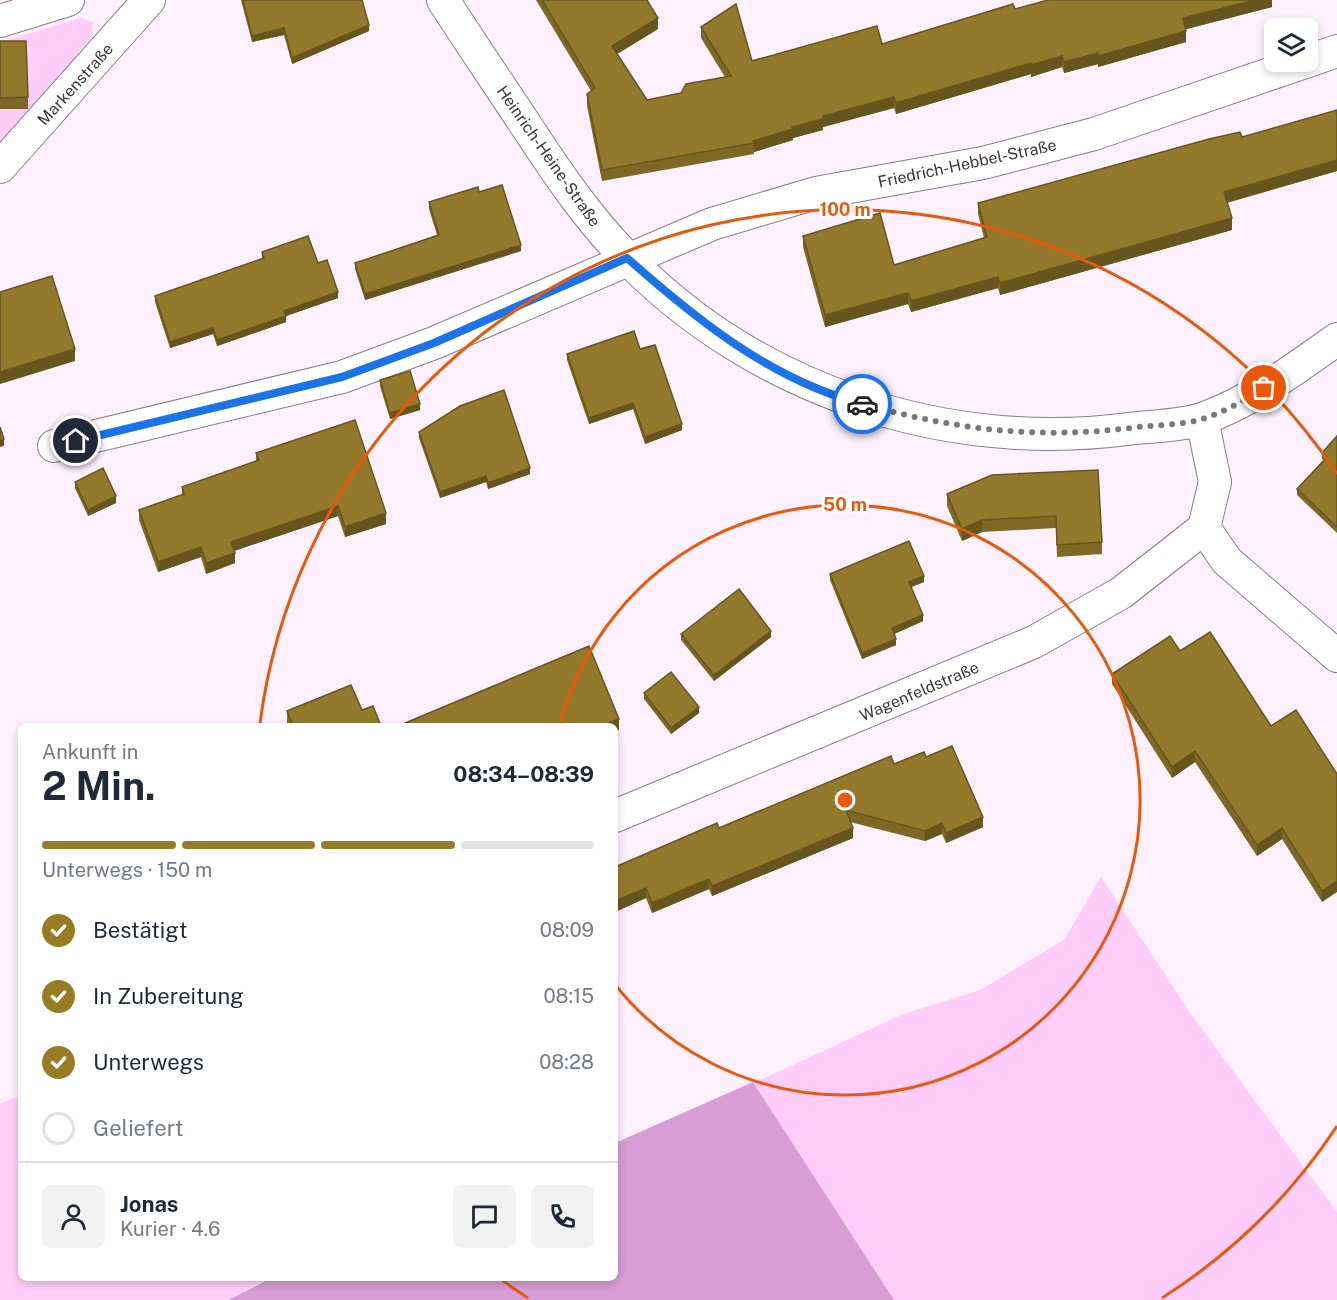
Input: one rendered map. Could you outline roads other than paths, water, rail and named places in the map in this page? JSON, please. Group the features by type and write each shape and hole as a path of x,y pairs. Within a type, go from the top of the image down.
{"street":[{"path":"0,21 68,0"},
{"name":"Markenstraße","path":"0,167 149,0"},
{"name":"Heinrich-Heine-Straße","path":"443,0 585,213 627,258 672,298 747,354 805,383 849,400 958,427 1012,433 1096,433 1202,419 1246,400 1337,339"},
{"name":"Friedrich-Hebbel-Straße","path":"1318,57 1337,51"},
{"name":"Friedrich-Hebbel-Straße","path":"54,446 342,377 444,339 627,258 712,224 816,194 983,163 1094,134 1275,72"},
{"path":"1202,419 1215,482 1204,528 1227,561 1337,656"},
{"name":"Wagenfeldstraße","path":"618,815 1034,642 1121,593 1204,528"}]}
